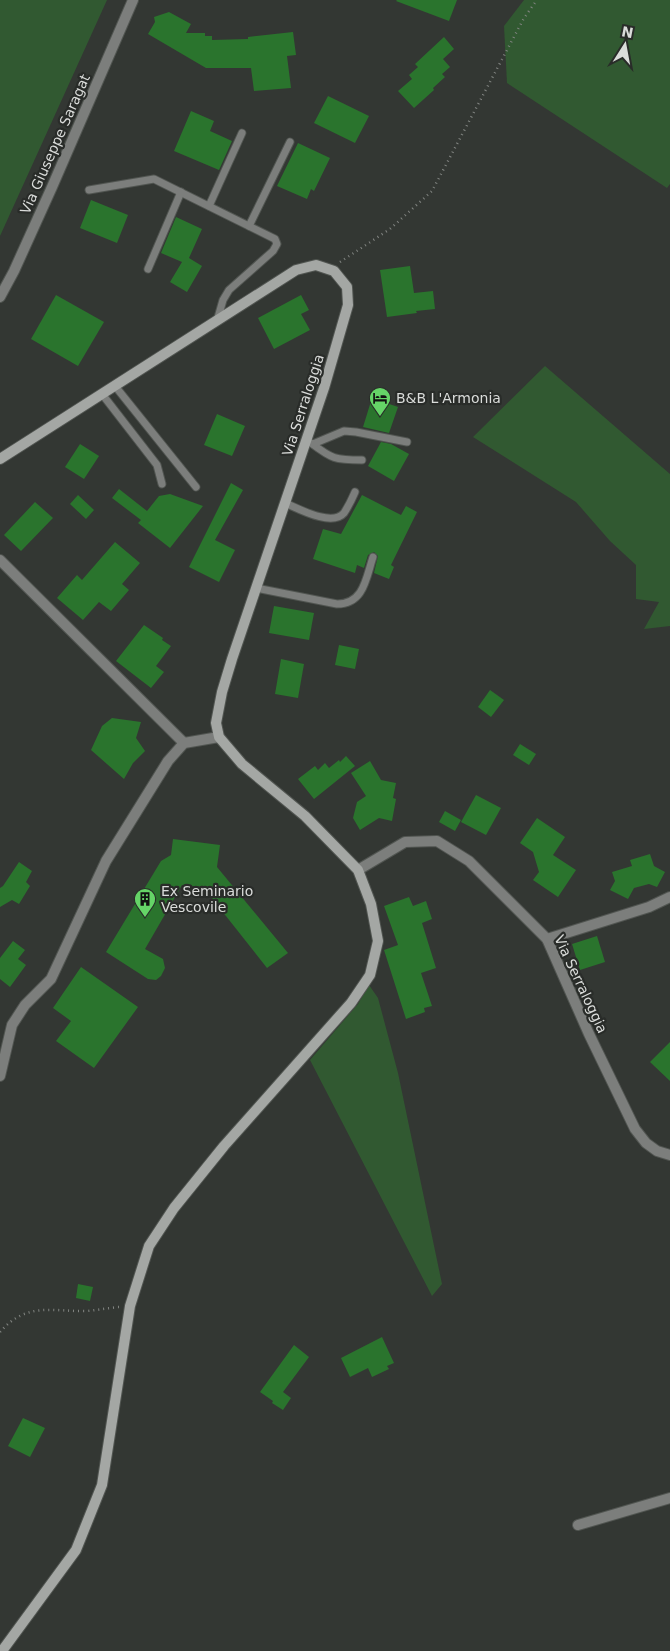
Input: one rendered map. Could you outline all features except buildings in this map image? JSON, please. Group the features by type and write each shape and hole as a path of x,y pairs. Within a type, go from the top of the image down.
{"main road":[{"path":"0,459 296,270 316,265 328,269"},
{"name":"Via Serraloggia","path":"219,738 216,724 222,692 285,503 310,442 348,305 347,287 334,271 328,269"},
{"path":"2,1651 76,1550 102,1485 130,1306 149,1246 174,1208 224,1146 351,1003 370,975 378,941 371,904 358,870 305,816 242,764 219,738"}],"street":[{"name":"Via Giuseppe Saragat","path":"0,297 41,212 133,0"},
{"path":"0,560 184,743"},
{"path":"0,1076 12,1025 25,1005 51,979 106,861 168,761 184,743 219,738"},
{"name":"Via Serraloggia","path":"358,870 405,842 437,841 469,861 548,939 589,1034 635,1129 646,1143 657,1151 670,1155"},
{"path":"548,939 649,907 670,897"},
{"path":"578,1525 670,1498"}],"lane":[{"path":"209,206 242,133"},
{"path":"249,226 290,142"},
{"path":"89,190 154,178 275,239 277,244 273,251 229,290 223,300 217,321"},
{"path":"148,269 181,192"},
{"path":"115,386 196,487"},
{"path":"102,394 158,465 162,484"},
{"path":"310,442 344,431 407,442"},
{"path":"310,442 329,456 338,460 362,460"},
{"path":"285,503 323,518 332,519 343,514 355,492"},
{"path":"256,588 337,604 347,604 355,599 362,590 373,557"}],"path":[{"path":"328,269 390,229 432,191 524,18 537,0"},
{"path":"0,1332 7,1324 32,1310 86,1311 130,1306"}],"green space":[{"path":"0,0 107,0 0,236"},
{"path":"524,0 670,0 670,184 667,188 507,83 504,26"},
{"path":"545,366 670,474 670,626 644,629 659,602 636,599 636,565 610,541 576,502 473,437"},
{"path":"369,985 378,998 398,1073 442,1284 432,1296 310,1060 358,1004"}],"place":[{"name":"B&B L'Armonia","path":"380,417"},
{"name":"Ex Seminario Vescovile","path":"145,918"}]}
